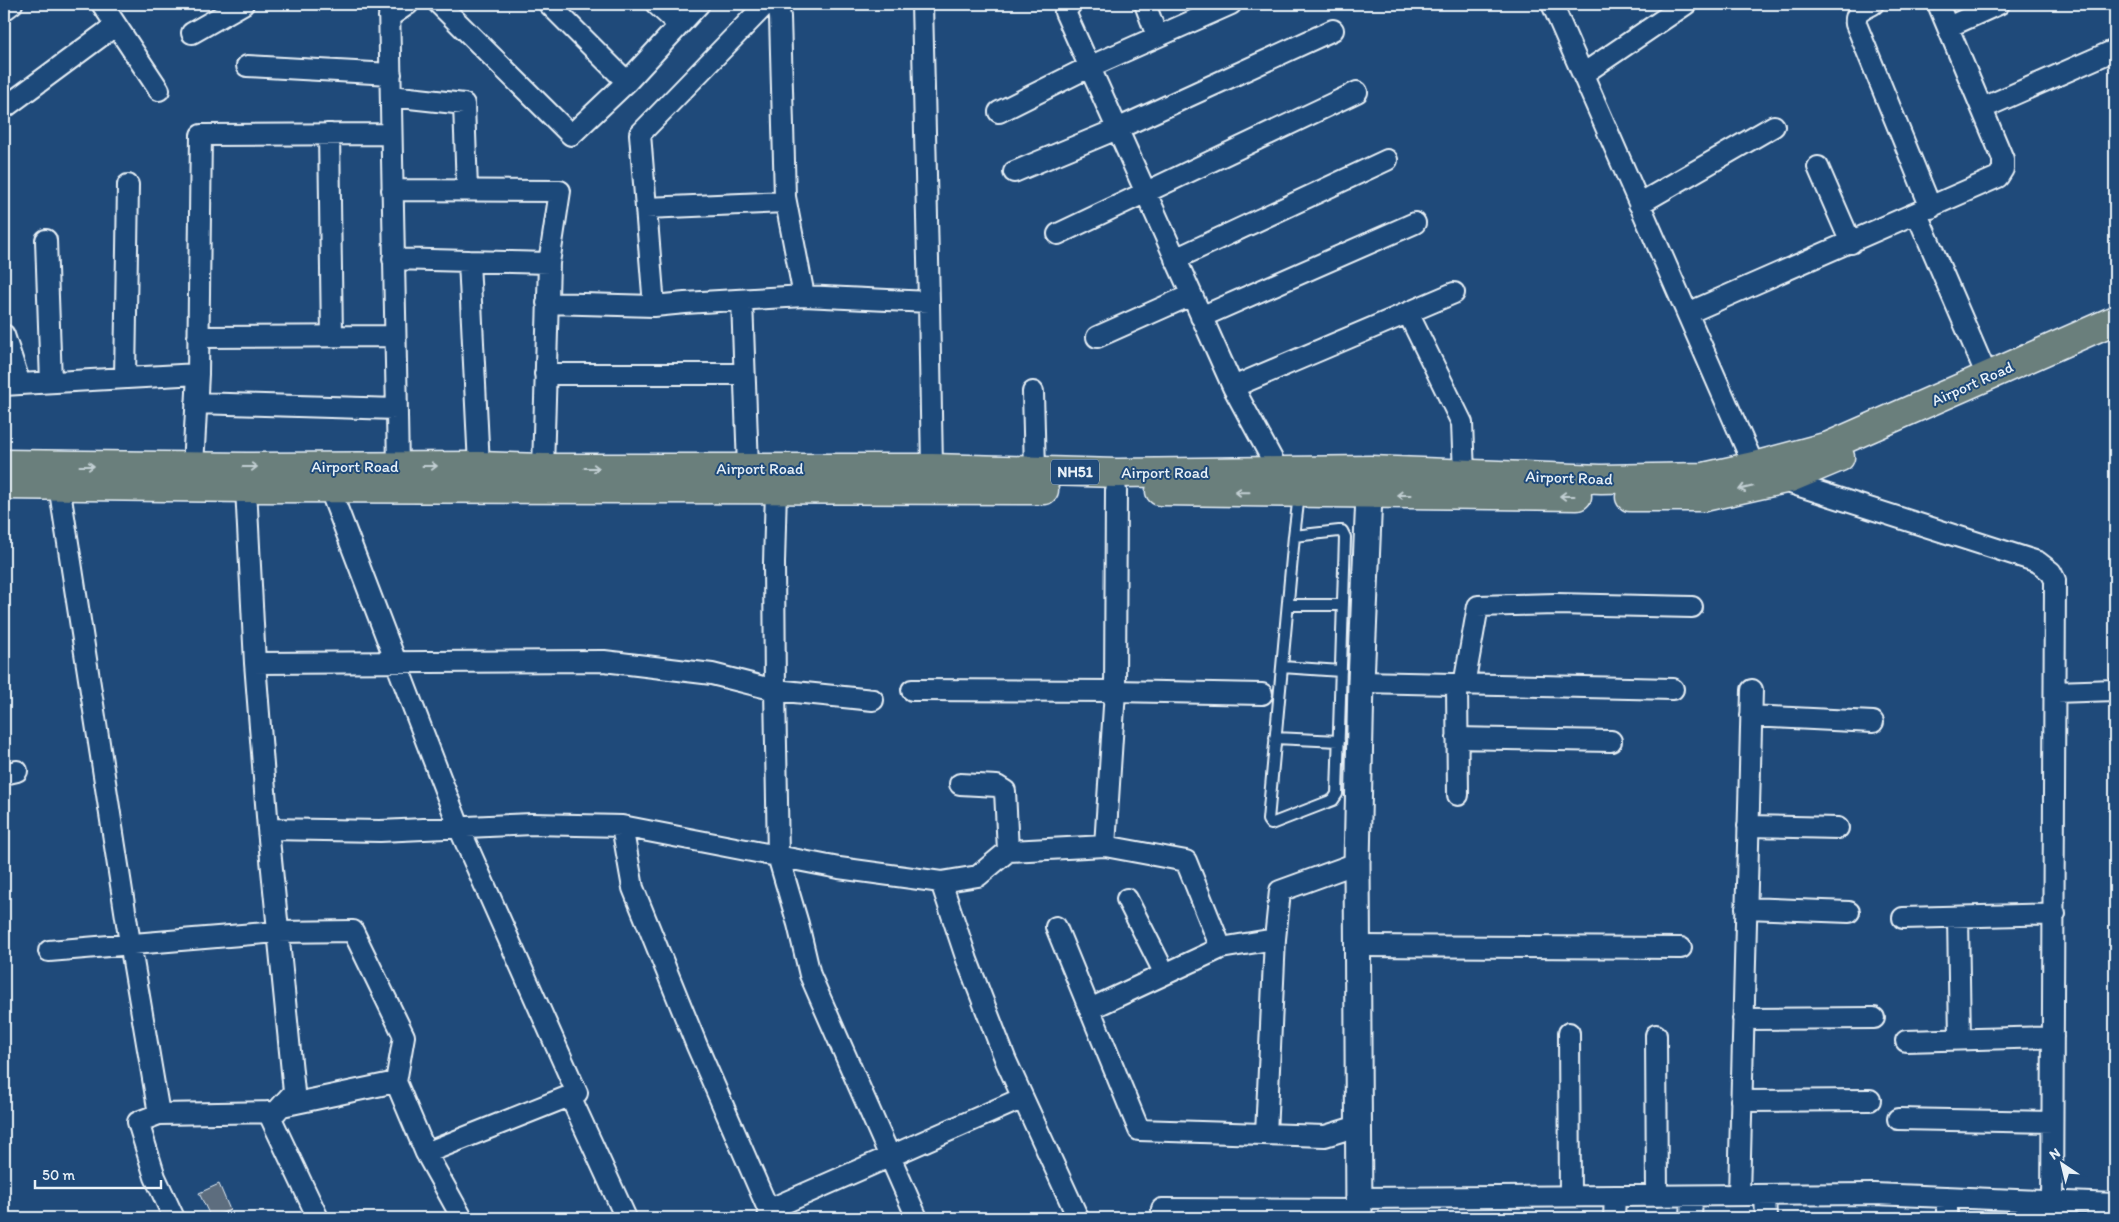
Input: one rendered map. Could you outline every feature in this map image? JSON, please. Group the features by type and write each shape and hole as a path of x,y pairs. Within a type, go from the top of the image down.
{"highway":[{"name":"Airport Road","path":"4,464 58,475 246,488 1116,490 1299,494 1369,482 1464,474 1601,479 1704,477 1829,446 2115,320"},
{"name":"Airport Road","path":"4,485 58,475 193,466 932,468 1117,473 1279,472 1369,482 1704,497 1781,480 1811,470 2115,339"}],"street":[{"path":"4,10 12,4"},
{"path":"102,4 159,90"},
{"path":"192,33 243,4"},
{"path":"398,466 389,10 408,4"},
{"path":"439,4 571,136 627,82 699,4"},
{"path":"549,4 627,82"},
{"path":"656,4 679,25"},
{"path":"654,306 640,134 766,4"},
{"path":"778,4 786,202 804,296"},
{"path":"922,4 932,468"},
{"path":"1071,4 1065,12 1089,67 1233,387 1279,472"},
{"path":"1145,4 1157,36"},
{"path":"1552,4 1754,466 1781,480 2038,562 2051,572 2055,580 2052,1210"},
{"path":"1583,74 1686,4"},
{"path":"1873,4 1857,14 1855,18 1856,24 1987,376"},
{"path":"1688,313 1998,177 2003,168 2003,159 1938,4"},
{"path":"1948,27 1999,4"},
{"path":"999,112 1089,67 1225,5"},
{"path":"4,108 116,25"},
{"path":"1014,172 1117,129 1333,30"},
{"path":"1983,108 2115,50"},
{"path":"247,66 390,74"},
{"path":"1058,234 1357,92"},
{"path":"391,96 464,104 467,190"},
{"path":"1640,204 1774,126"},
{"path":"329,134 332,336"},
{"path":"193,466 198,374 201,135 391,134"},
{"path":"1175,259 1387,160"},
{"path":"1818,167 1850,243"},
{"path":"126,378 128,185"},
{"path":"392,190 560,191 549,263 543,468"},
{"path":"646,208 786,202"},
{"path":"1201,317 1415,223"},
{"path":"46,240 51,382"},
{"path":"393,260 549,263"},
{"path":"469,261 480,466"},
{"path":"1233,387 1454,294"},
{"path":"1097,337 1191,295"},
{"path":"547,303 654,306 804,296 929,302"},
{"path":"742,300 748,467"},
{"path":"1408,313 1462,423 1464,474"},
{"path":"4,334 12,384 198,374"},
{"path":"198,338 395,336"},
{"path":"546,374 744,374"},
{"path":"1033,392 1035,471"},
{"path":"196,403 396,408"},
{"path":"58,475 130,943 160,1114"},
{"path":"1359,1209 1357,863 1351,677 1369,482"},
{"path":"329,487 459,827 577,1093 426,1152"},
{"path":"246,488 255,663 268,828 294,1092 275,1109"},
{"path":"776,489 774,563 778,856 798,924 810,975 917,1218"},
{"path":"1105,846 1115,692 1116,490"},
{"path":"1458,795 1457,738 1460,685 1478,606 1556,604 1692,607"},
{"path":"255,663 604,661 712,674 775,690 873,700"},
{"path":"1351,677 1460,685 1673,689"},
{"path":"912,690 1262,694"},
{"path":"1739,1195 1752,690"},
{"path":"2055,692 2115,690"},
{"path":"1751,716 1873,722"},
{"path":"1457,738 1611,741"},
{"path":"960,784 996,786 1005,791 1008,851"},
{"path":"268,828 380,832 532,824 622,826 839,868 941,882 978,876 1008,851 1105,846 1186,861 1220,948"},
{"path":"622,826 633,888 697,1046 770,1214 890,1157 1023,1098"},
{"path":"1748,826 1838,828"},
{"path":"1266,1134 1275,939 1280,891 1357,863"},
{"path":"941,882 967,960 1006,1061 1078,1218"},
{"path":"1127,899 1165,974"},
{"path":"1746,908 1849,912"},
{"path":"1903,918 2054,914"},
{"path":"1958,916 1960,1039"},
{"path":"1056,927 1139,1130 1325,1136 1358,1126"},
{"path":"49,951 277,932 353,931 404,1036 396,1082 426,1152 462,1218"},
{"path":"1090,1009 1220,948 1275,939"},
{"path":"1357,946 1681,948"},
{"path":"1743,1019 1874,1018"},
{"path":"1569,1033 1570,1196"},
{"path":"1656,1035 1657,1196"},
{"path":"1906,1041 2053,1037"},
{"path":"174,1218 156,1177 138,1122 160,1114 275,1109 396,1082"},
{"path":"570,1096 626,1218"},
{"path":"1741,1101 1870,1100"},
{"path":"275,1109 318,1218"},
{"path":"1898,1119 2052,1122"},
{"path":"1162,1209 1198,1214 1276,1214 1570,1196 1874,1194 1947,1197 2052,1210 2115,1204"},
{"path":"1766,1195 1766,1218"},
{"path":"1614,1218 1615,1196"},
{"path":"1691,1218 1692,1196"},
{"path":"1947,1197 1947,1218"}],"lane":[{"path":"1294,536 1339,531 1344,534 1343,605 1351,677 1339,741 1337,794 1334,800 1271,824 1268,820 1294,536 1299,494"},
{"path":"1288,604 1343,605"},
{"path":"1282,667 1351,677"},
{"path":"1275,738 1339,741"}],"building":[{"path":"219,1184 230,1210 211,1218 199,1193"}]}
